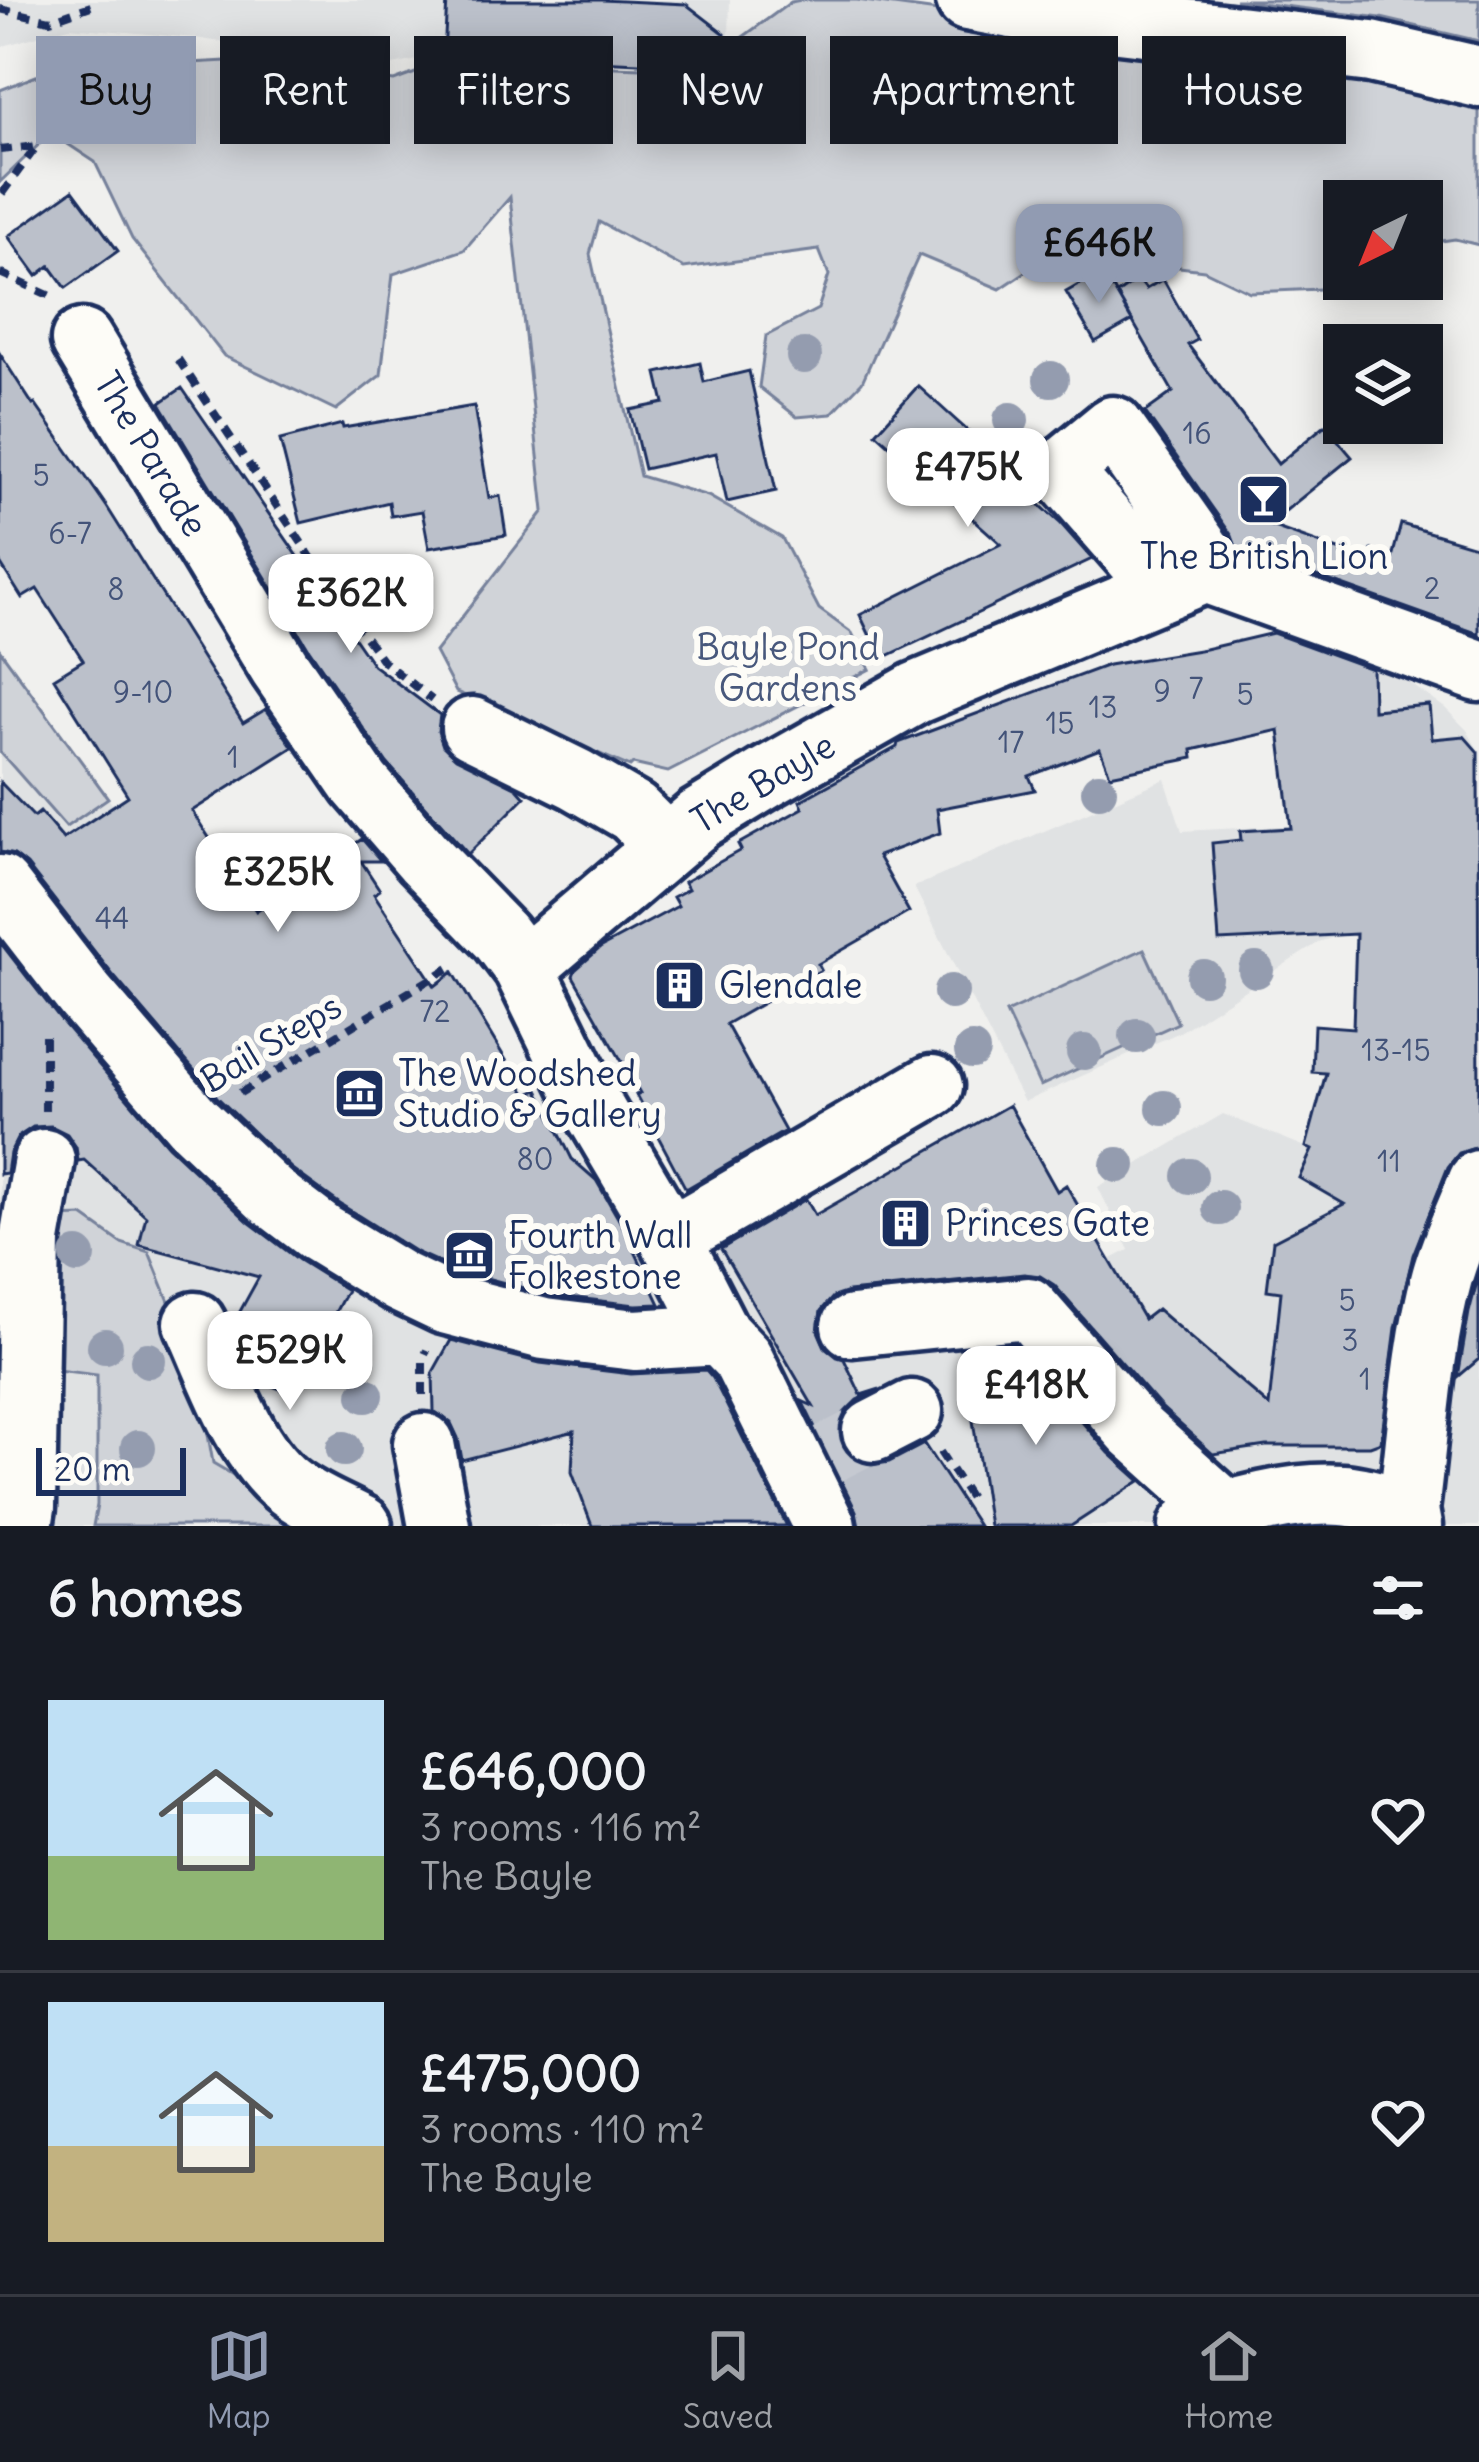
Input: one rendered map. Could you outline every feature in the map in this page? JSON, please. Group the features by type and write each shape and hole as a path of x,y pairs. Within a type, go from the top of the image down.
{"street":[{"path":"967,0 1371,52 1479,77"},
{"name":"The Parade","path":"74,321 280,668 360,784 512,952 720,1335 742,1358 852,1442 825,1526"},
{"name":"The Bayle","path":"512,952 699,819 916,693 1185,581 1479,671"},
{"path":"472,728 633,812 666,845"},
{"path":"0,886 85,996 192,1121 270,1195 320,1233 444,1303 544,1330 635,1340 720,1335"},
{"path":"670,1238 932,1086"},
{"path":"22,1526 30,1240 44,1160"},
{"path":"852,1327 1028,1308 1207,1518 1279,1500 1342,1495 1409,1518 1430,1335 1441,1282 1479,1181"},
{"path":"195,1323 249,1440 268,1469 291,1489 361,1526"},
{"path":"424,1444 440,1526"}],"path":[{"path":"0,9 50,20 91,6"},
{"path":"0,150 37,146 0,196"},
{"path":"0,273 74,321"},
{"path":"178,359 384,662 472,728"},
{"name":"Bail Steps","path":"192,1121 512,952"},
{"path":"44,1160 46,1027"},
{"path":"424,1444 423,1359 444,1303"}],"shaded area":[{"path":"0,0 730,0 729,36 637,36 637,65 613,64 613,36 414,36 414,61 390,66 390,36 220,36 220,42 69,27 0,47"},
{"path":"1372,664 1445,708 1477,748 1479,929 1380,927 1321,941 1180,1032 1024,1102 914,887 1165,779 1182,831 1341,823 1373,793"},
{"path":"0,752 66,827 108,798 210,950 457,1126 544,1088 578,1153 600,1174 636,1244 785,1174 869,1317 1035,1298 1129,1250 1098,1187 1223,1114 1368,1172 1438,1215 1479,1132 1479,1526 0,1526"}],"green space":[{"name":"Bayle Pond Gardens","path":"857,0 1142,39 1142,144 1346,144 1346,67 1479,95 1479,245 1443,241 1443,180 1323,180 1323,289 1250,292 1204,270 1113,259 1087,273 1044,274 1033,267 1000,289 919,255 862,382 831,414 797,417 759,387 766,336 818,309 829,275 819,250 684,268 599,222 590,254 640,476 708,496 782,538 819,609 852,633 870,669 668,772 630,767 456,692 435,652 544,511 510,197 464,250 393,274 381,375 336,410 224,356 132,239 95,162 68,144 196,144 196,63 220,61 220,144 390,144 390,80 414,74 414,144 613,144 613,67 637,68 637,144 806,144 806,36 744,36 791,2"},
{"path":"1235,0 1479,0 1479,41 1381,18"},
{"path":"36,76 40,144 0,182 0,90"},
{"path":"0,650 108,798 66,827 0,752"},
{"path":"1144,949 1178,1023 1040,1086 1006,1013"},
{"path":"83,1216 121,1243 149,1252 186,1343 213,1463 320,1526 93,1526 97,1375 49,1369 55,1217"}],"building":[{"path":"447,0 686,4 725,34 637,36 637,63 613,62 613,36 445,36"},
{"path":"73,190 118,251 66,288 50,266 37,276 8,236"},
{"path":"1103,271 1132,321 1095,342 1066,292"},
{"path":"1138,279 1146,289 1163,279 1197,340 1188,345 1278,464 1323,427 1323,444 1341,444 1352,457 1268,525 1369,561 1372,550 1392,558 1401,524 1479,547 1479,634 1236,547 1145,412 1173,392 1117,294"},
{"path":"0,354 107,507 243,723 266,709 293,747 192,811 256,911 362,839 381,861 361,861 380,890 374,894 435,986 453,972 527,1095 538,1090 572,1159 596,1180 625,1230 660,1304 550,1295 456,1270 416,1252 340,1204 292,1169 217,1097 27,865 0,852 0,782 34,817 40,812 63,839 128,796 54,678 83,660 37,589 22,598 0,563"},
{"path":"700,363 704,382 749,371 776,491 727,502 716,453 644,469 630,410 664,403 657,373"},
{"path":"918,386 992,453 988,458 1092,559 881,659 860,615 1001,544 876,433"},
{"path":"182,388 373,665 440,715 443,746 456,758 517,788 525,797 468,854 387,763 309,649 160,403"},
{"path":"474,406 489,498 500,496 506,535 429,548 422,511 391,516 389,502 301,523 280,440 342,424 343,428"},
{"path":"1273,633 1372,669 1373,710 1429,705 1432,739 1464,736 1478,752 1479,1147 1459,1153 1448,1167 1413,1255 1396,1328 1381,1442 1370,1446 1266,1446 1213,1454 1160,1406 1054,1285 1040,1276 848,1292 833,1297 821,1311 818,1331 825,1347 844,1359 861,1395 880,1389 857,1400 844,1413 839,1430 843,1448 855,1460 872,1465 924,1444 978,1526 859,1526 802,1401 813,1406 721,1249 806,1199 815,1215 1009,1105 1057,1191 1066,1185 1144,1319 1157,1309 1269,1406 1281,1292 1267,1290 1273,1241 1344,1204 1299,1178 1312,1150 1306,1147 1326,1073 1312,1072 1314,1025 1353,1028 1356,934 1219,941 1212,843 1241,840 1240,831 1291,828 1279,730 1192,750 1193,758 1110,775 1100,749 1029,776 1035,790 937,809 940,833 878,856 909,912 726,1024 785,1131 686,1189 636,1095 640,1093 573,976 575,970 600,948 678,906 673,897 688,889 684,882 741,850 738,844 803,808 800,801 898,743 1108,665"},
{"path":"0,942 168,1146 249,1222 347,1290 326,1330 313,1323 283,1390 257,1380 233,1324 259,1277 139,1245 146,1216 84,1160 78,1161 67,1134 51,1126 33,1127 18,1137 7,1173 0,1174"},
{"path":"1479,1274 1479,1359 1458,1377 1469,1312"},
{"path":"451,1340 540,1363 631,1374 706,1370 787,1526 592,1526 572,1472 574,1431 462,1460 451,1423 434,1411 433,1372"},
{"path":"1014,1344 1109,1453 1140,1481 1071,1526 989,1526 967,1381 981,1380 982,1347"}],"tunnel":[{"path":"824,1456 873,1431"}],"place":[{"name":"The British Lion","path":"1264,500"},
{"name":"Glendale","path":"680,985"},
{"name":"The Woodshed Studio & Gallery","path":"359,1094"},
{"name":"Princes Gate","path":"906,1223"},
{"name":"Fourth Wall Folkestone","path":"469,1256"}]}
